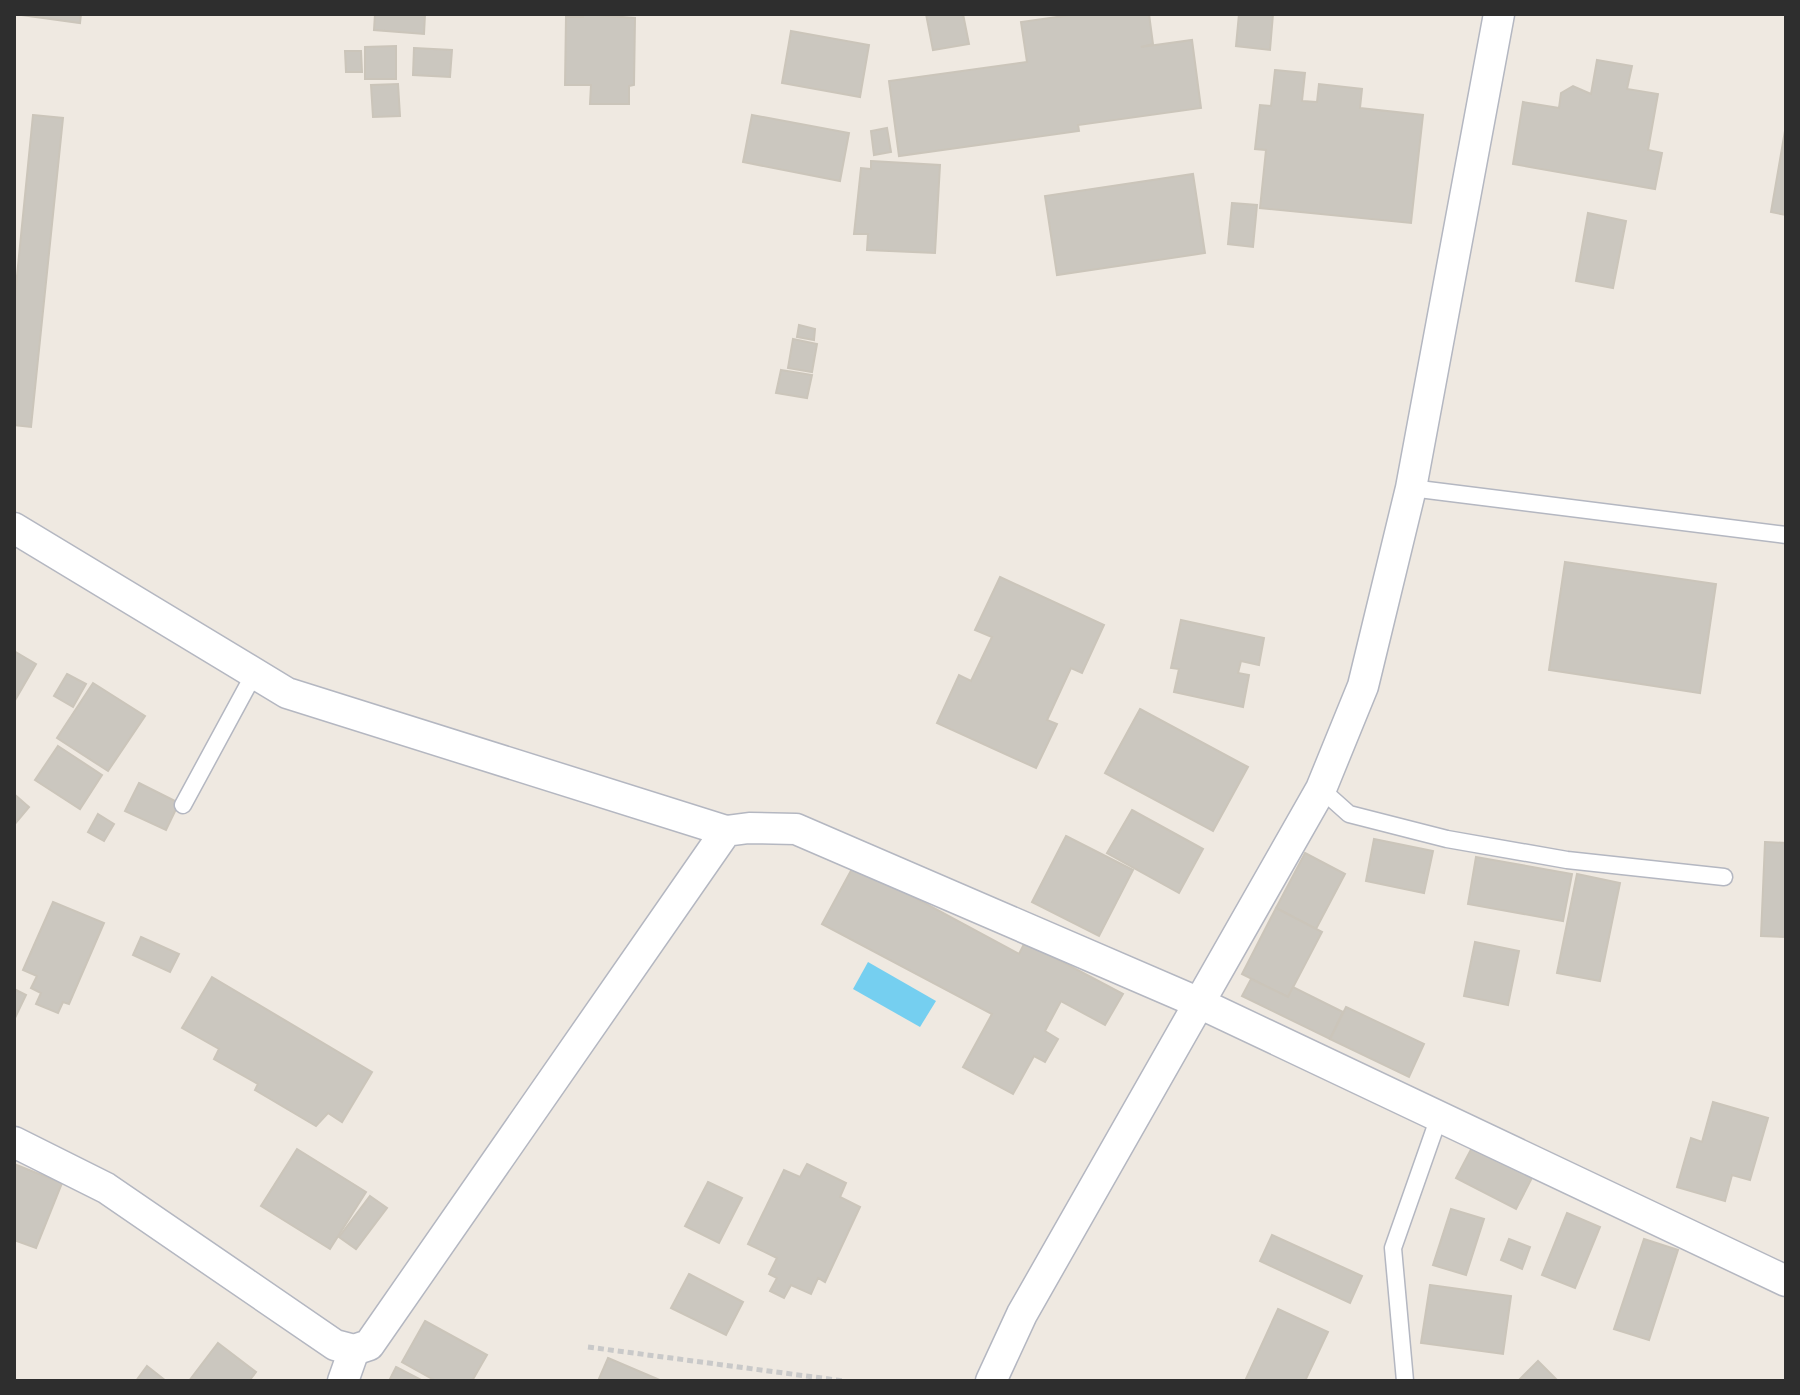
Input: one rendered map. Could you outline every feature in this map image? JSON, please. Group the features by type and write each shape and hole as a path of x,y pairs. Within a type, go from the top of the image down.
{"street":[{"path":"991,1381 1022,1314 1321,789 1363,686 1411,488 1499,14"},
{"path":"14,528 287,693 726,831 796,829 1197,1002 1440,1114 1786,1281"},
{"path":"14,1142 106,1188 335,1345 354,1350 369,1345 726,831"},
{"path":"343,1381 354,1350"}],"lane":[{"path":"1411,488 1786,535"},
{"path":"183,805 254,674"},
{"path":"1321,789 1357,817 1447,839 1567,860 1724,877"},
{"path":"1405,1381 1393,1248 1440,1114"}],"path":[{"path":"588,1347 844,1381"}],"water":[{"path":"868,962 936,1001 920,1027 853,989"}],"building":[{"path":"14,14 81,14 80,23"},
{"path":"375,14 425,14 424,34 374,30"},
{"path":"583,14 635,18 634,85 629,86 629,104 590,104 591,85 565,85 566,17 583,17"},
{"path":"926,14 963,14 969,44 933,50"},
{"path":"1078,14 1149,14 1153,44 1141,47 1192,40 1201,108 1078,125 1079,131 899,156 889,81 1027,62 1021,22"},
{"path":"1239,14 1273,14 1270,50 1236,46"},
{"path":"791,31 869,45 860,97 782,83"},
{"path":"396,46 396,79 365,79 365,47"},
{"path":"414,48 452,50 450,77 413,75"},
{"path":"345,51 361,51 362,72 346,72"},
{"path":"1597,60 1632,66 1627,89 1658,94 1648,150 1662,153 1655,189 1513,164 1523,102 1559,108 1561,93 1573,86 1591,94"},
{"path":"1275,70 1305,73 1302,101 1317,102 1319,84 1362,89 1360,108 1423,115 1411,223 1260,208 1266,150 1255,149 1260,105 1271,106"},
{"path":"398,84 400,116 373,117 371,85"},
{"path":"33,115 63,118 31,427 14,425 14,306"},
{"path":"752,115 849,133 840,181 743,162"},
{"path":"1786,125 1786,215 1771,212"},
{"path":"887,128 891,152 874,155 871,131"},
{"path":"871,161 940,165 935,253 867,250 868,234 854,234 861,168 871,169"},
{"path":"1193,174 1205,253 1057,275 1045,196"},
{"path":"1232,203 1257,205 1253,247 1228,244"},
{"path":"1588,213 1626,221 1613,288 1576,281"},
{"path":"799,325 815,329 814,340 797,337"},
{"path":"793,339 817,344 812,372 788,368"},
{"path":"781,370 812,375 807,398 776,393"},
{"path":"1565,562 1716,584 1700,693 1549,670"},
{"path":"1000,577 1104,625 1082,673 1071,668 1047,720 1057,724 1036,768 937,723 959,675 971,681 992,637 975,630"},
{"path":"1181,620 1264,638 1259,665 1241,661 1238,673 1249,675 1243,707 1174,692 1179,669 1171,668"},
{"path":"14,651 36,664 14,702"},
{"path":"67,674 86,684 73,707 54,696"},
{"path":"93,683 145,716 108,771 57,738"},
{"path":"1140,709 1248,767 1213,831 1105,773"},
{"path":"58,746 102,775 80,809 35,780"},
{"path":"139,783 179,803 166,830 125,811"},
{"path":"14,794 29,807 14,825"},
{"path":"1132,810 1203,849 1179,893 1107,853"},
{"path":"98,814 114,824 104,841 88,832"},
{"path":"1066,836 1133,870 1099,936 1032,902"},
{"path":"1374,839 1433,851 1424,893 1366,881"},
{"path":"1765,842 1786,843 1786,937 1761,936"},
{"path":"1305,853 1345,874 1316,929 1276,908"},
{"path":"1476,857 1572,874 1563,921 1468,904"},
{"path":"854,865 1019,954 1025,942 1123,994 1105,1025 1061,1001 1045,1031 1058,1039 1045,1062 1034,1056 1013,1094 963,1067 992,1014 822,924"},
{"path":"1577,874 1620,883 1600,981 1557,973"},
{"path":"53,902 104,923 69,1004 63,1002 58,1013 36,1004 41,993 31,988 37,976 23,970"},
{"path":"1276,908 1322,932 1288,997 1242,974"},
{"path":"141,937 179,954 170,972 133,955"},
{"path":"1475,942 1519,951 1508,1005 1464,996"},
{"path":"212,977 372,1072 342,1122 328,1113 316,1126 255,1090 258,1084 214,1059 219,1049 182,1028"},
{"path":"1251,979 1288,997 1293,987 1343,1012 1330,1039 1242,996"},
{"path":"14,989 26,995 14,1020"},
{"path":"1346,1007 1424,1044 1409,1077 1330,1039"},
{"path":"1713,1102 1768,1118 1750,1180 1732,1175 1725,1201 1677,1187 1691,1138 1702,1142"},
{"path":"1477,1138 1537,1168 1516,1209 1456,1178"},
{"path":"297,1149 366,1192 330,1249 261,1206"},
{"path":"14,1164 62,1183 36,1248 14,1240"},
{"path":"807,1164 846,1183 840,1197 860,1207 825,1282 818,1278 811,1294 791,1285 784,1298 770,1291 777,1278 769,1274 777,1258 748,1244 784,1170 800,1177"},
{"path":"708,1182 742,1198 719,1243 685,1226"},
{"path":"370,1196 387,1208 356,1249 339,1237"},
{"path":"1451,1209 1484,1219 1466,1275 1433,1265"},
{"path":"1567,1213 1600,1227 1575,1288 1542,1275"},
{"path":"1272,1235 1362,1276 1350,1303 1260,1261"},
{"path":"1509,1239 1530,1247 1522,1269 1501,1260"},
{"path":"1644,1239 1678,1250 1649,1340 1614,1329"},
{"path":"689,1274 743,1302 726,1335 671,1308"},
{"path":"1430,1285 1511,1296 1503,1354 1421,1343"},
{"path":"1278,1309 1328,1332 1305,1381 1245,1381"},
{"path":"425,1321 487,1355 472,1381 436,1381 402,1362"},
{"path":"218,1343 256,1372 249,1381 189,1381"},
{"path":"608,1358 662,1381 598,1381"},
{"path":"1538,1361 1558,1381 1518,1381"},
{"path":"147,1366 166,1381 136,1381"},
{"path":"396,1367 423,1381 389,1381"}]}
